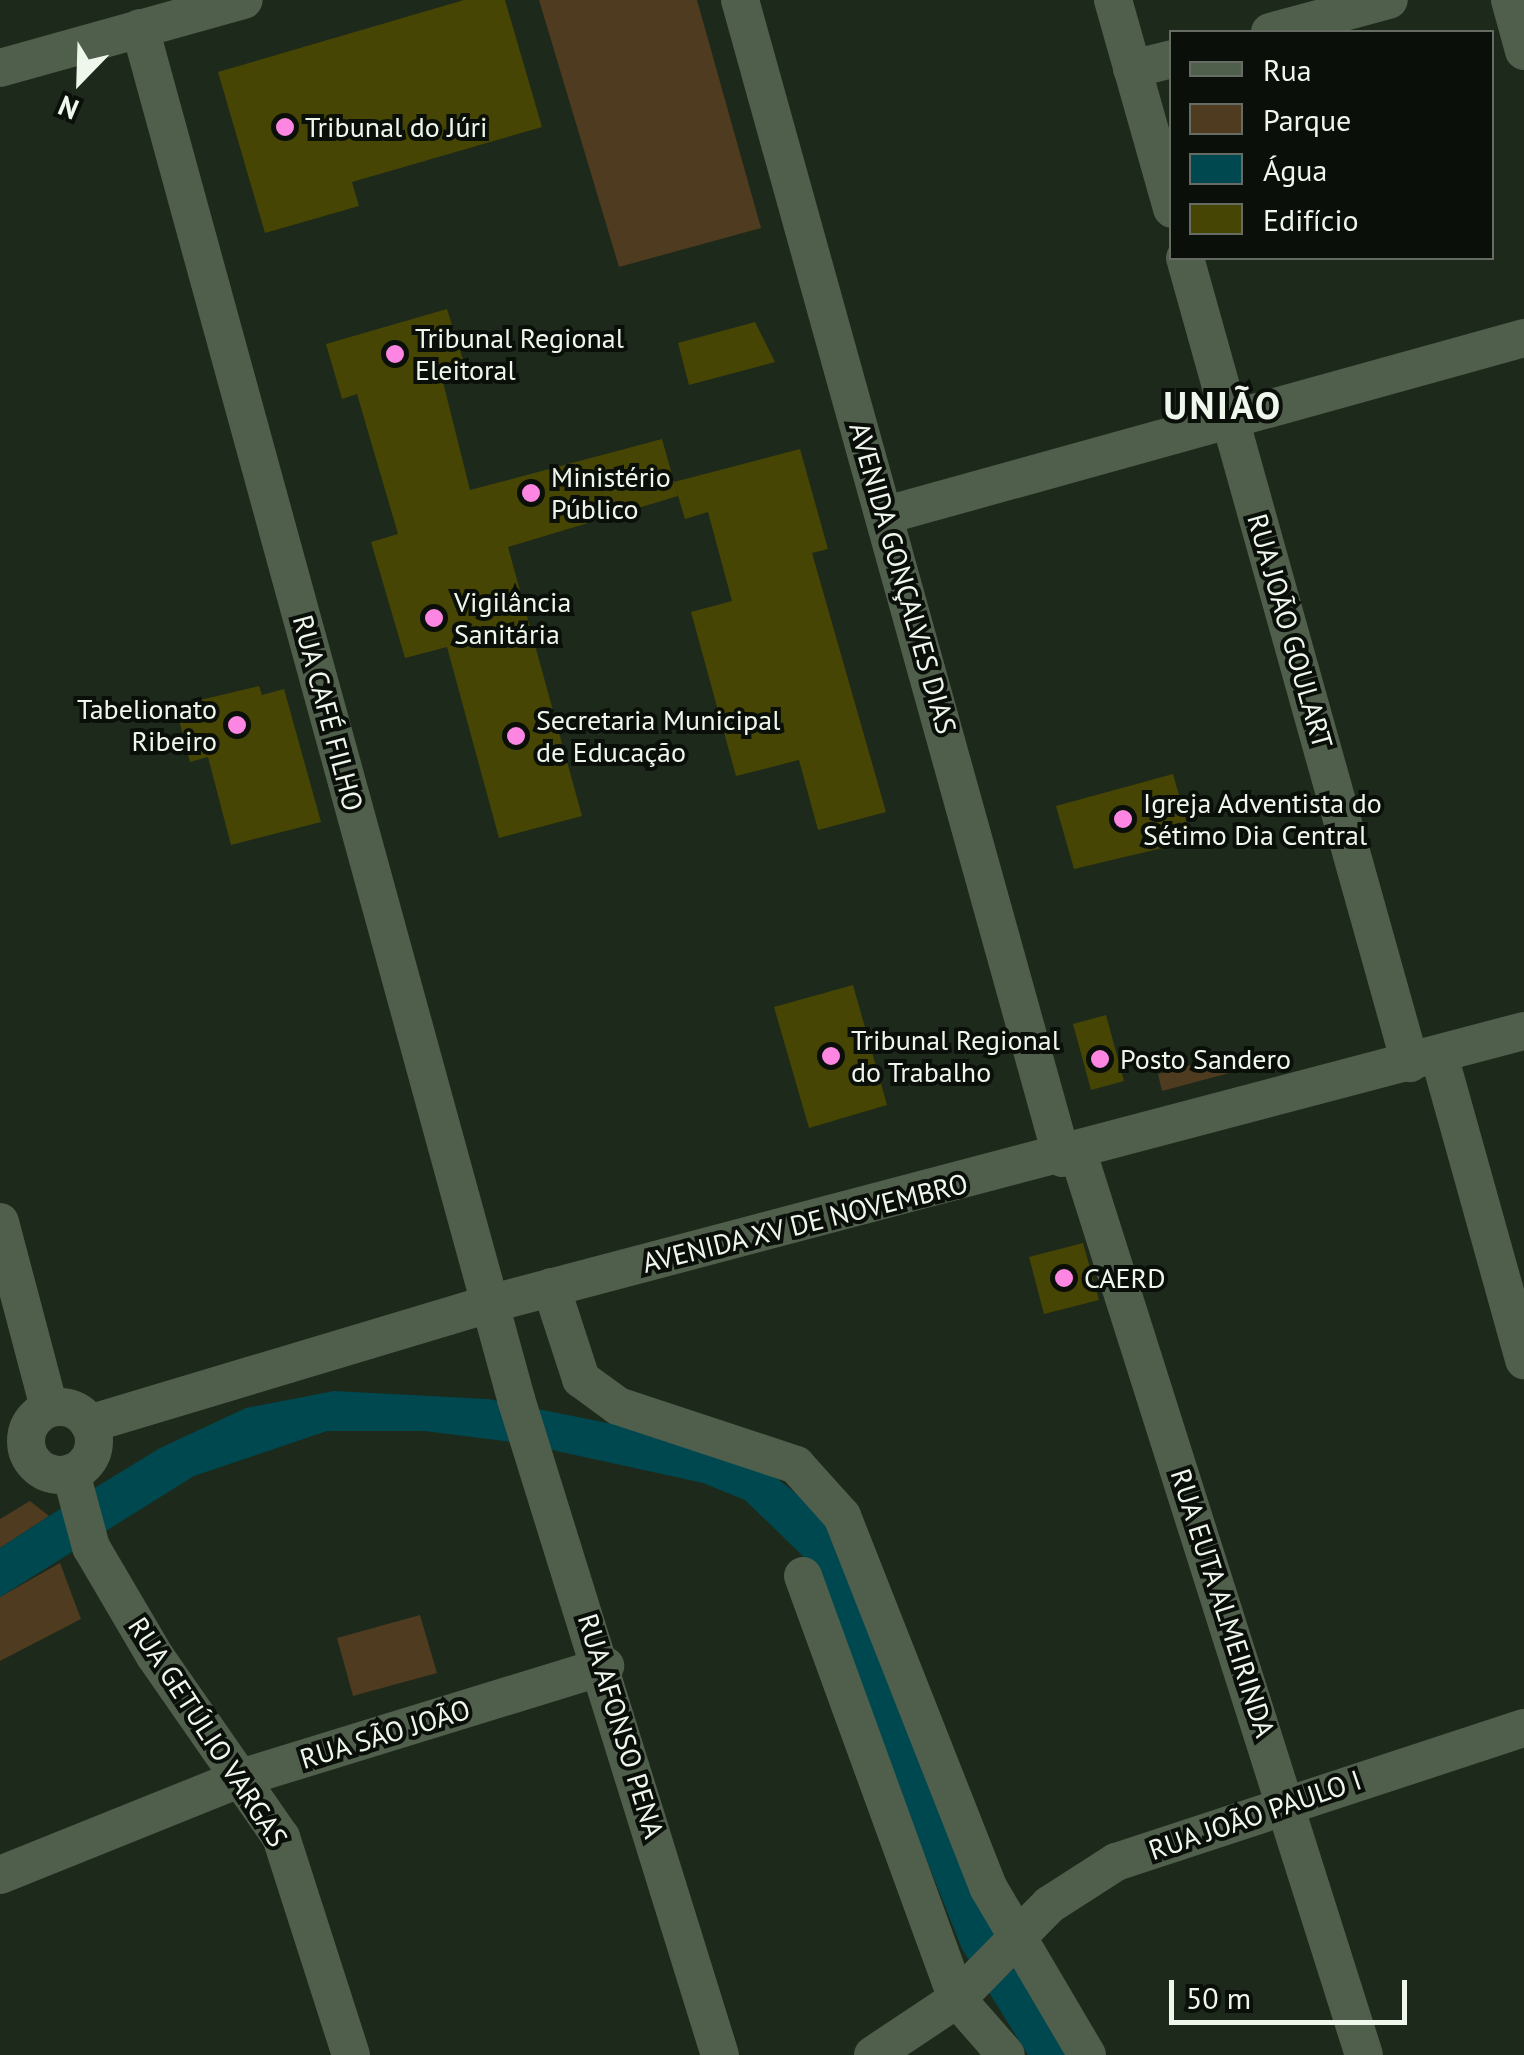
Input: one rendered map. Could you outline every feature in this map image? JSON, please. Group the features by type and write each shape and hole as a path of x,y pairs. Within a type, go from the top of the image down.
{"street":[{"path":"0,68 244,0"},
{"name":"AVENIDA GONÇALVES DIAS","path":"740,0 1070,1155"},
{"path":"1113,0 1169,199"},
{"path":"1277,30 1389,0"},
{"path":"1510,0 1524,51"},
{"name":"RUA CAFÉ FILHO","path":"140,28 516,1399"},
{"path":"1132,70 1169,60"},
{"name":"RUA JOÃO GOULART","path":"1186,260 1425,1059 1524,1360"},
{"path":"886,515 1524,338"},
{"name":"AVENIDA XV DE NOVEMBRO","path":"89,1424 551,1287 1070,1155 1524,1031"},
{"name":"RUA EUTA ALMEIRINDA","path":"1070,1155 1288,1802 1364,2055"},
{"path":"0,1222 49,1408"},
{"path":"551,1287 581,1379 618,1406 796,1465 842,1516 988,1887 990,1964 1006,2055"},
{"name":"RUA AFONSO PENA","path":"516,1399 605,1666 720,2055"},
{"path":"49,1408 69,1408 89,1424 93,1448 72,1486 14,1462 26,1432 49,1408"},
{"name":"RUA GETÚLIO VARGAS","path":"72,1486 91,1548 155,1656 244,1777 281,1837 304,1897 351,2055"},
{"path":"803,1576 990,1964 1088,2055"},
{"name":"RUA SÃO JOÃO","path":"0,1875 244,1777 605,1666"},
{"name":"RUA JOÃO PAULO I","path":"873,2055 1116,1862 1288,1802 1524,1728"}],"green space":[{"path":"539,0 697,0 761,228 619,267"},
{"path":"1228,1055 1233,1072 1162,1091 1158,1074"},
{"path":"30,1501 49,1516 0,1548 0,1519"},
{"path":"60,1563 81,1619 0,1661 0,1597"},
{"path":"420,1615 437,1673 353,1696 337,1638"}],"water":[{"path":"334,1391 488,1399 712,1444 769,1472 807,1502 830,1525 1074,2055 1028,2055 962,1949 808,1561 745,1500 703,1483 520,1443 424,1431 327,1431 194,1476 0,1597 0,1548 49,1516 160,1448 246,1408"}],"building":[{"path":"464,0 505,0 542,127 352,182 359,206 265,233 218,72"},
{"path":"447,309 464,363 440,370 470,490 662,439 678,496 508,547 582,816 499,838 447,647 405,658 371,542 398,534 357,394 342,399 326,344"},
{"path":"755,322 775,362 689,385 678,343"},
{"path":"800,449 828,549 812,553 886,812 818,830 799,760 736,776 691,612 732,601 708,512 685,519 674,482"},
{"path":"259,686 262,695 284,689 321,822 231,845 208,757 190,762 178,716 199,711 196,701"},
{"name":"Igreja Adventista do Sétimo Dia Central","path":"1173,774 1192,841 1074,869 1056,806"},
{"name":"Tribunal Regional do Trabalho","path":"853,985 887,1105 809,1128 774,1007"},
{"name":"Posto Sandero","path":"1106,1015 1124,1081 1091,1090 1073,1024"},
{"name":"CAERD","path":"1083,1243 1099,1300 1044,1314 1029,1257"}],"place":[{"name":"Tribunal do Júri","path":"285,127"},
{"name":"Tribunal Regional Eleitoral","path":"395,354"},
{"name":"Ministério Público","path":"531,493"},
{"name":"Vigilância Sanitária","path":"434,618"},
{"name":"Tabelionato Ribeiro","path":"237,725"},
{"name":"Secretaria Municipal de Educação","path":"516,736"},
{"name":"Igreja Adventista do Sétimo Dia Central","path":"1123,819"},
{"name":"Tribunal Regional do Trabalho","path":"831,1056"},
{"name":"Posto Sandero","path":"1100,1059"},
{"name":"CAERD","path":"1064,1278"}],"district":[{"name":"UNIÃO","path":"1223,405"}]}
